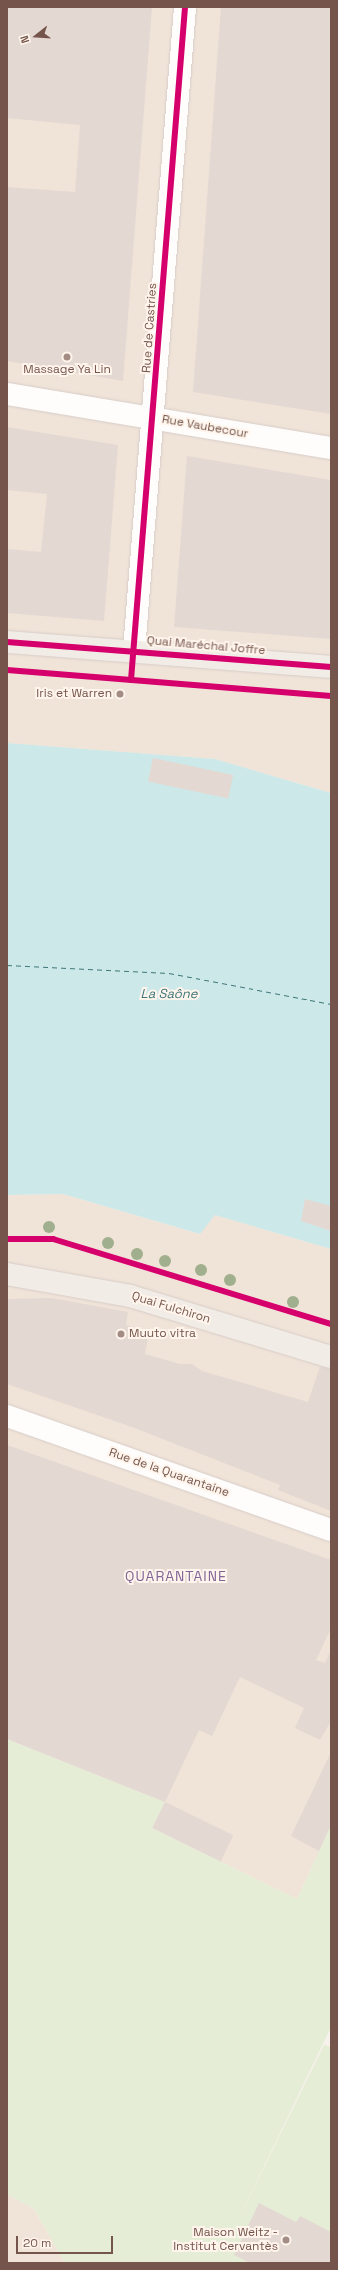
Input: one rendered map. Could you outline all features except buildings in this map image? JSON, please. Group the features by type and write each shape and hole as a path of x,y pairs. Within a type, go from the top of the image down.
{"main road":[{"name":"Quai Maréchal Joffre","path":"7,642 331,667"},
{"name":"Quai Fulchiron","path":"7,1274 130,1296 331,1357"}],"street":[{"name":"Rue de Castries","path":"134,651 154,418 185,7"},
{"name":"Rue Vaubecour","path":"7,394 331,448"},
{"name":"Rue de la Quarantaine","path":"7,1416 331,1530"}],"shaded area":[{"path":"7,7 331,7 331,793 215,759 7,743"},
{"path":"63,1194 199,1234 215,1215 331,1249 331,1826 297,1899 152,1828 164,1802 7,1739 7,1195"},
{"path":"7,2194 34,2209 65,2263 7,2263"}],"green space":[{"path":"7,1739 165,1802 152,1828 297,1899 331,1825 331,2027 230,2237 324,2045 331,2047 331,2263 65,2263 34,2209 7,2194"}],"water":[{"name":"La Saône","path":"7,743 215,759 331,793 331,1249 215,1215 200,1234 63,1194 7,1195"}],"ferry route":[{"path":"7,965 169,973 331,1004"}],"cycle path":[{"path":"131,680 185,7"},
{"path":"7,642 331,667"},
{"path":"7,670 331,696"},
{"path":"7,1239 53,1239 331,1324"}],"place":[{"name":"Massage Ya Lin","path":"67,357"},
{"name":"Iris et Warren","path":"120,694"},
{"name":"Muuto vitra","path":"121,1334"},
{"name":"Maison Weitz - Institut Cervantès","path":"286,2240"}],"district":[{"name":"QUARANTAINE","path":"176,1576"}]}
